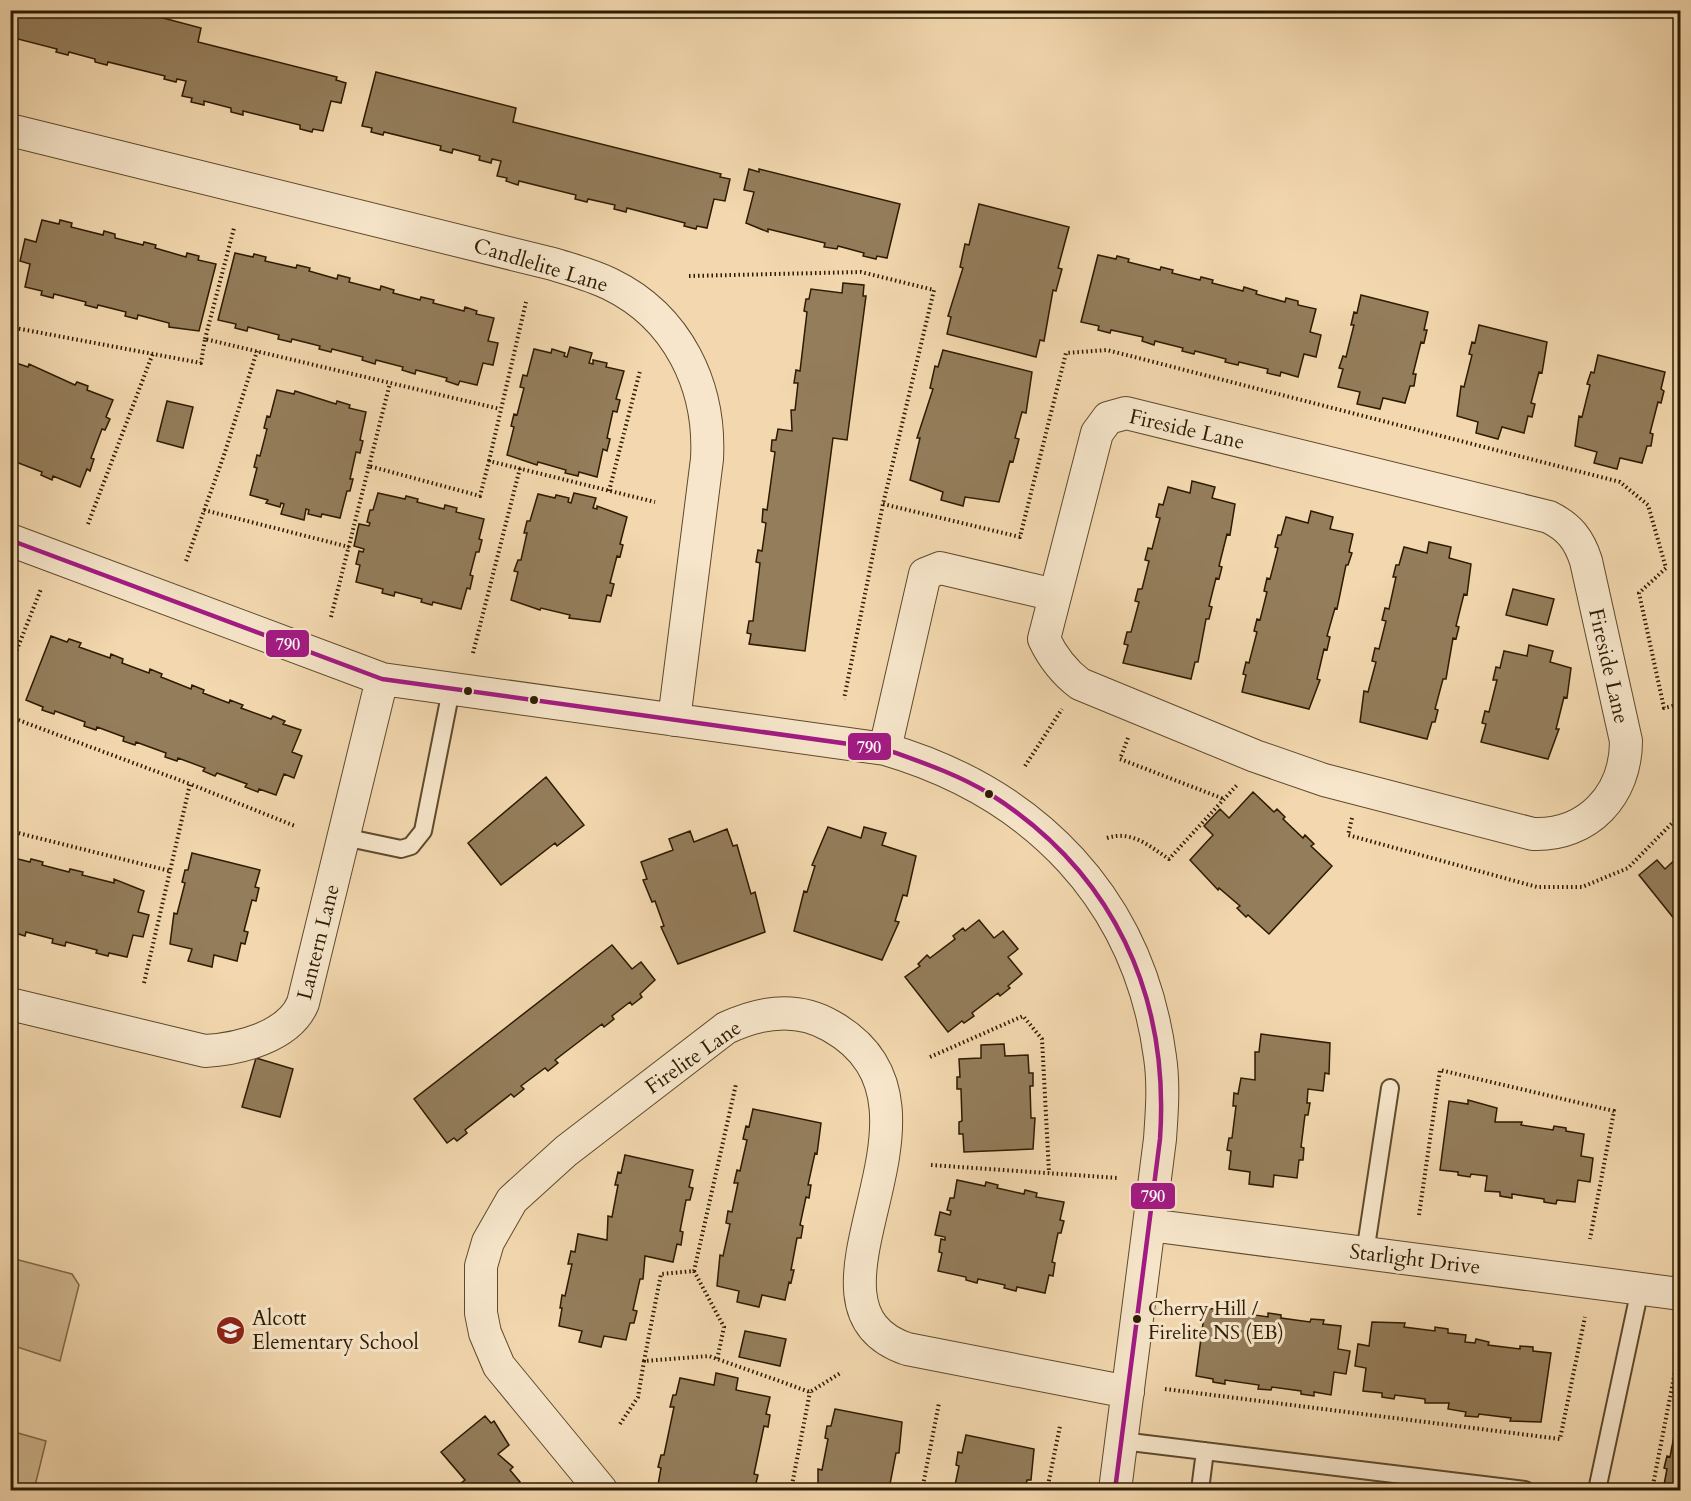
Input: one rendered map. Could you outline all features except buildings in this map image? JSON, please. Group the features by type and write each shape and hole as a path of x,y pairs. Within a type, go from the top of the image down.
{"street":[{"name":"Candlelite Lane","path":"10,130 553,264 611,284 645,306 673,336 685,353 699,384 707,422 707,459 674,720"},
{"name":"Fireside Lane","path":"1126,413 1549,517 1569,529 1577,538 1586,561 1626,741 1621,776 1612,796 1591,818 1566,830 1544,835 1324,780 1255,756 1080,684 1058,664 1044,639 1056,595 1097,433 1108,418 1116,414 1126,413"},
{"path":"10,540 382,679 885,749 952,772 1013,807 1057,845 1078,868 1121,932 1147,993 1160,1058 1162,1097 1160,1139 1115,1491"},
{"path":"885,749 925,574 940,568 1056,595"},
{"name":"Lantern Lane","path":"10,1004 205,1051 232,1048 284,1028 293,1022 303,1003 382,679"},
{"name":"Firelite Lane","path":"601,1491 507,1377 493,1354 485,1333 479,1292 481,1266 488,1242 512,1200 566,1151 726,1028 748,1018 773,1013 800,1014 825,1022 841,1032 867,1057 883,1089 887,1112 886,1136 859,1289 864,1315 879,1335 907,1349 1128,1392"},
{"name":"Starlight Drive","path":"1149,1225 1680,1294"}],"lane":[{"path":"344,837 401,849 418,840 423,831 451,690"},
{"path":"1365,1253 1390,1088"},
{"path":"1598,1491 1640,1289"},
{"path":"1122,1441 1525,1491"},
{"path":"1200,1491 1205,1451"}],"path":[{"path":"10,327 201,363 205,339 234,228"},
{"path":"689,276 861,272 934,290 883,504 844,699"},
{"path":"369,466 480,496 526,302"},
{"path":"205,339 500,409"},
{"path":"186,561 257,351"},
{"path":"88,524 153,353"},
{"path":"609,491 640,371"},
{"path":"331,617 390,383"},
{"path":"489,461 655,502"},
{"path":"473,653 520,468"},
{"path":"204,510 349,547"},
{"path":"10,667 41,589"},
{"path":"1024,766 1064,707"},
{"path":"10,717 295,826"},
{"path":"1130,734 1120,759 1224,799"},
{"path":"1107,838 1119,834 1137,838 1169,859 1244,778"},
{"path":"144,983 190,784"},
{"path":"1352,815 1348,835 1537,887 1582,887 1628,868 1680,815"},
{"path":"10,831 170,871"},
{"path":"930,1057 1023,1016 1042,1039 1049,1173"},
{"path":"1419,1215 1440,1070 1614,1111 1590,1239"},
{"path":"717,1360 724,1327 694,1271 735,1084"},
{"path":"932,1165 1118,1178"},
{"path":"620,1424 638,1397 661,1274 694,1271"},
{"path":"1165,1389 1560,1439 1585,1317"},
{"path":"1652,1491 1680,1346"},
{"path":"644,1361 709,1356 810,1392"},
{"path":"791,1491 810,1392 842,1372"},
{"path":"922,1491 939,1403"},
{"path":"1047,1491 1060,1426"}],"shaded area":[{"path":"11,1258 72,1274 79,1285 60,1361 11,1345"},
{"path":"11,1431 46,1441 34,1490 11,1490"}],"transit line":[{"name":"790","path":"10,540 382,679 885,749 965,780 990,794 1033,825 1070,861 1100,899 1125,942 1143,987 1155,1035 1161,1086 1160,1139 1115,1490"}],"place":[{"name":"Cherry Hill / Firelite NS (EB)","path":"1137,1319"},
{"name":"Alcott Elementary School","path":"231,1330"}]}
